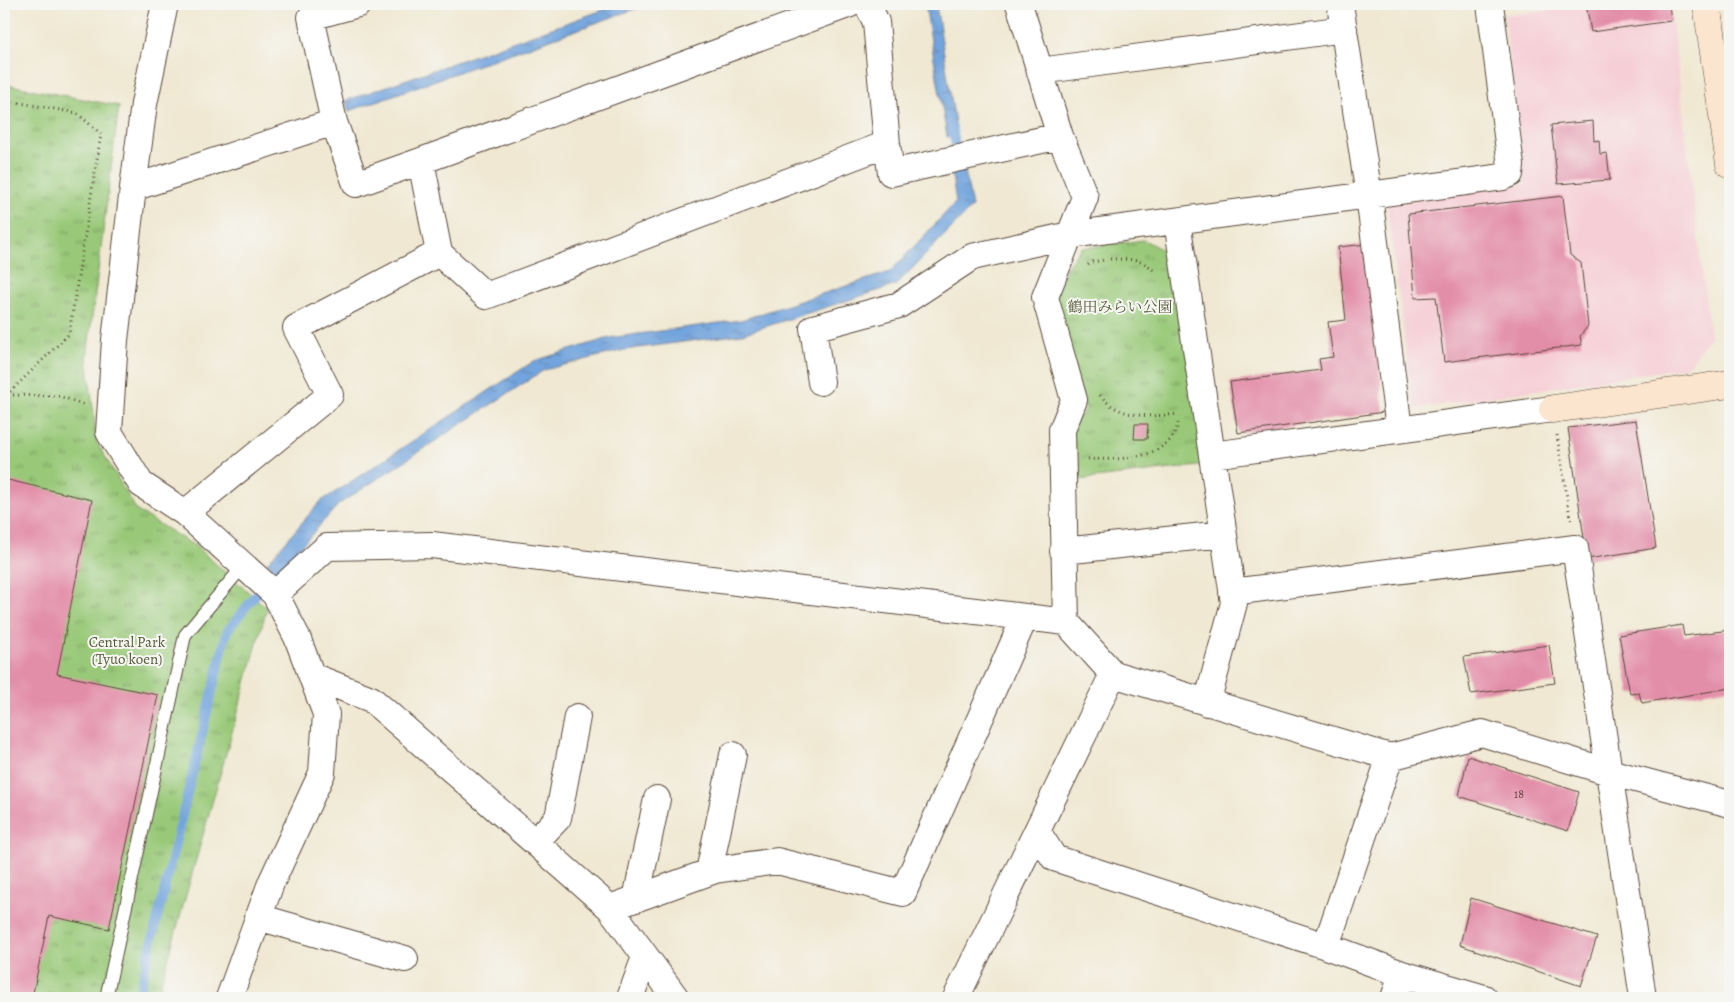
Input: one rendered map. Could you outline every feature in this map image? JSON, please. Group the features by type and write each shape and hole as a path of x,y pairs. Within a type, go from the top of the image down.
{"street":[{"path":"165,4 144,104 133,188 115,340 109,432 141,484 185,514 276,594 297,637 326,714 322,773 271,883 229,998"},
{"path":"358,4 311,17 334,122 356,184 421,162 850,4"},
{"path":"867,4 876,22 891,173 1060,136"},
{"path":"1019,4 1060,136 1086,197 1045,297 1074,400 1062,430 1066,622 1113,674 1390,757 1482,733 1609,772 1730,804"},
{"path":"1340,4 1369,196 1399,429"},
{"path":"821,382 813,328 899,305 972,257 1070,235 1503,178 1510,174 1511,166 1490,4"},
{"path":"1707,4 1730,164"},
{"path":"1040,71 1344,29"},
{"path":"133,188 334,122"},
{"path":"421,162 439,253 486,296 887,144"},
{"path":"1177,221 1234,603 1207,703"},
{"path":"185,514 330,395 296,328 439,253"},
{"path":"1212,455 1730,384"},
{"path":"1064,551 1223,534"},
{"path":"276,594 327,547 432,544 1066,622"},
{"path":"1232,592 1575,548 1643,998"},
{"path":"610,908 715,870 777,861 903,893 1026,617"},
{"path":"956,998 1113,674"},
{"path":"312,676 371,699 610,908 676,998"},
{"path":"535,842 558,818 577,717"},
{"path":"709,872 733,756"},
{"path":"1326,946 1390,757"},
{"path":"636,899 657,799"},
{"path":"1037,831 1054,858 1326,946 1402,974 1484,998"},
{"path":"258,917 405,959"},
{"path":"630,998 645,957"},
{"path":"1394,998 1402,974"}],"lane":[{"path":"106,998 185,635 244,565"}],"path":[{"path":"4,100 77,113 101,134 69,334 6,395"},
{"path":"1082,268 1092,262 1109,259 1131,259 1146,264 1155,271 1159,278"},
{"path":"1063,459 1124,459 1163,448 1177,433 1180,413 1145,416 1130,413 1114,408 1099,394"},
{"path":"6,395 59,396 110,413"},
{"path":"1553,409 1575,548"}],"shaded area":[{"path":"1574,4 1670,4 1710,337 1687,367 1413,409 1387,204 1525,184 1504,15 1574,8"}],"green space":[{"name":"Central Park (Tyuo koen)","path":"4,84 119,106 87,357 97,443 137,511 195,546 267,608 157,998 4,998"},
{"name":"鶴田みらい公園","path":"1144,240 1176,257 1207,465 1069,481 1069,430 1086,409 1062,335 1054,299 1066,268 1081,248"}],"water":[{"path":"620,4 649,4 349,111 345,101"},
{"path":"925,4 936,4 957,135 947,137"},
{"path":"964,166 972,207 896,285 742,334 624,350 544,370 339,504 279,571 267,563 320,502 534,361 609,338 741,320 890,272 956,202 951,169"}],"building":[{"path":"1586,4 1669,4 1671,21 1591,32"},
{"path":"1593,121 1594,141 1599,140 1600,154 1607,153 1610,180 1558,184 1551,125"},
{"path":"1563,196 1570,255 1581,263 1588,326 1580,336 1582,345 1444,362 1436,297 1415,298 1408,214"},
{"path":"1367,244 1384,412 1238,433 1230,382 1321,370 1319,359 1333,357 1328,322 1346,320 1338,247"},
{"path":"1636,420 1656,548 1587,559 1568,428"},
{"path":"1135,424 1148,424 1147,439 1134,439"},
{"path":"4,479 92,500 57,674 158,695 109,929 49,916 32,998 4,998"},
{"path":"1682,625 1684,636 1730,630 1730,688 1642,703 1639,693 1630,694 1619,635"},
{"path":"1549,645 1555,683 1471,694 1464,657"},
{"path":"1468,756 1579,792 1568,831 1459,796"},
{"path":"1471,898 1597,937 1581,986 1460,945"}],"waterway":[{"path":"952,126 957,155"},
{"path":"138,998 227,631 283,561"}]}
